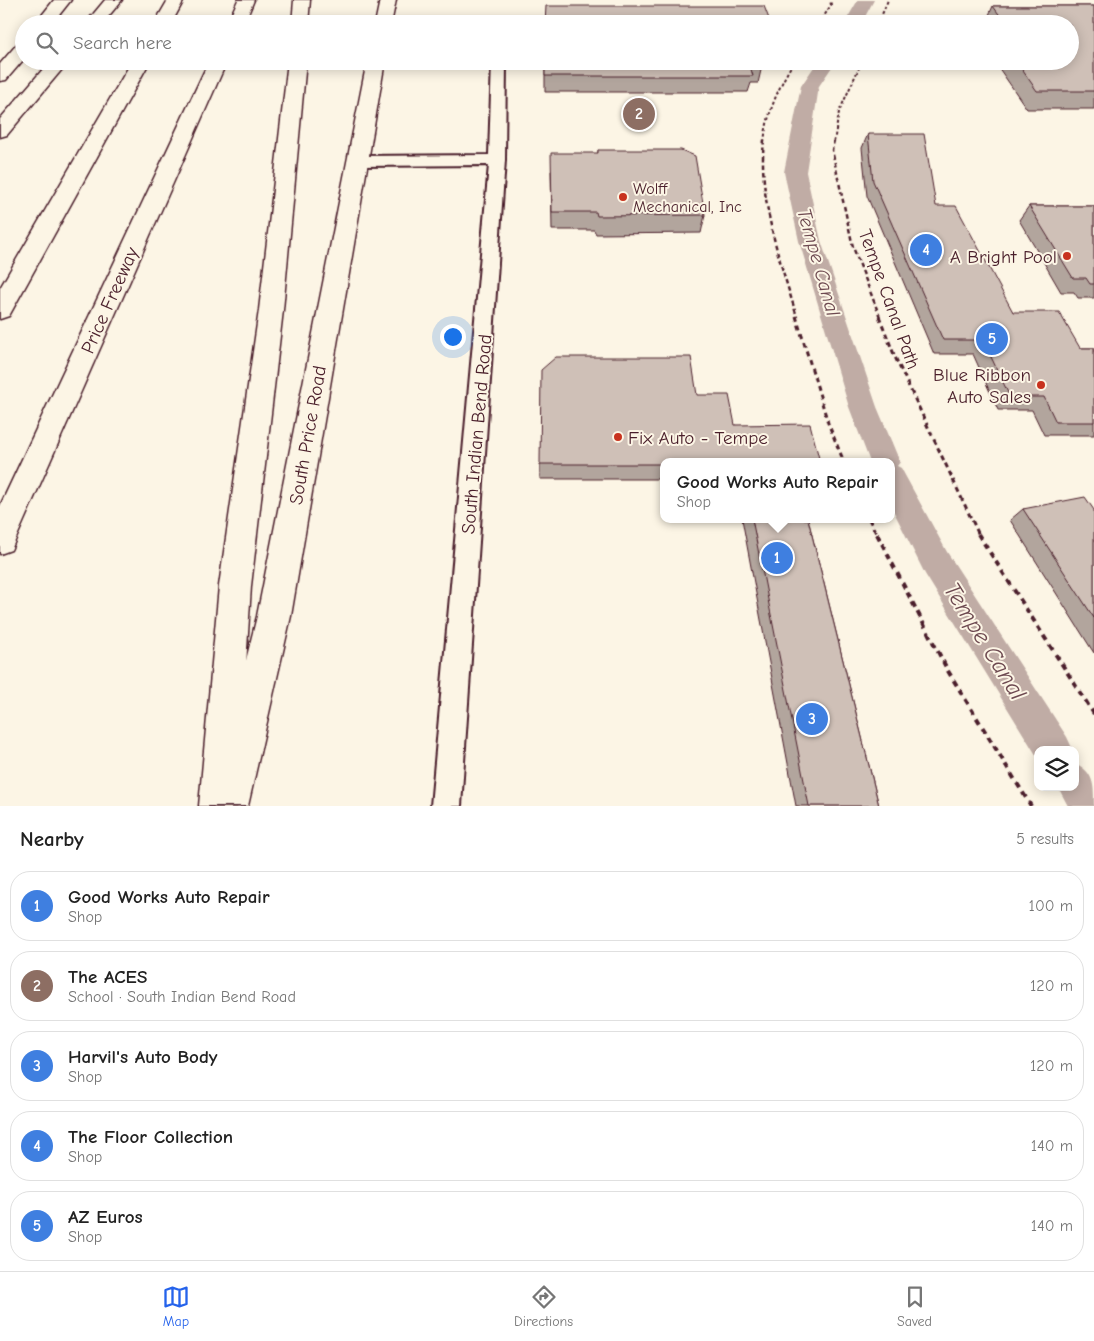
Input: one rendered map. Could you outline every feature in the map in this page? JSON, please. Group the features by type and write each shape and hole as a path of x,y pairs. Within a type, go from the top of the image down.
{"main road":[{"path":"50,15 62,0"},
{"path":"102,15 114,0"},
{"path":"167,15 176,0"},
{"path":"239,15 246,0"},
{"path":"301,15 302,0"},
{"path":"385,15 388,0"},
{"path":"0,76 15,58"},
{"path":"0,130 52,70"},
{"path":"0,310 136,70"},
{"name":"Price Freeway","path":"0,540 214,70"},
{"path":"218,806 235,586 271,310 296,70"},
{"name":"South Price Road","path":"229,806 274,616 374,70"}],"street":[{"name":"South Indian Bend Road","path":"446,806 497,160 499,70"},
{"path":"358,161 497,160"}],"path":[{"path":"825,15 831,5 830,0"},
{"path":"882,15 888,0"},
{"path":"789,70 766,123 762,161 773,236 828,423 842,458"},
{"name":"Tempe Canal Path","path":"858,70 839,112 832,150 853,247 894,357 976,531 1094,714"},
{"path":"871,523 948,671 1031,806"}],"building":[{"path":"546,6 764,6 768,15 546,15"},
{"path":"993,6 1094,6 1094,91 1037,91 1022,70 1079,70 1079,15 1000,15"},
{"path":"545,70 751,70 753,76 545,76"},
{"path":"868,134 924,134 936,206 956,206 1013,312 1059,312 1080,348 1094,348 1094,422 1056,422 1044,397 1010,397 983,340 943,340 873,181"},
{"name":"Wolff Mechanical, Inc","path":"598,150 681,150 695,156 705,215 597,216 596,212 552,212 551,153 598,153"},
{"path":"1029,206 1094,206 1094,284 1090,284 1086,278 1073,278"},
{"name":"Fix Auto - Tempe","path":"556,357 691,357 697,395 729,395 735,425 810,424 819,458 660,458 660,464 540,464 541,370"},
{"path":"1085,497 1094,510 1094,618 1023,509"},
{"path":"753,523 809,523 879,806 809,806"}],"waterway":[{"name":"Tempe Canal","path":"857,15 866,0"},
{"name":"Tempe Canal","path":"821,70 810,86 795,172 810,241 863,407 883,458"},
{"name":"Tempe Canal","path":"895,485 936,563 1051,746"},
{"name":"Tempe Canal","path":"1079,788 1091,806"}],"place":[{"name":"The ACES","path":"639,114"},
{"name":"Wolff Mechanical, Inc","path":"623,197"},
{"name":"The Floor Collection","path":"926,250"},
{"name":"A Bright Pool","path":"1067,256"},
{"name":"AZ Euros","path":"992,339"},
{"name":"Blue Ribbon Auto Sales","path":"1041,385"},
{"name":"Fix Auto - Tempe","path":"618,437"},
{"name":"Good Works Auto Repair","path":"777,558"},
{"name":"Harvil's Auto Body","path":"812,719"}]}
